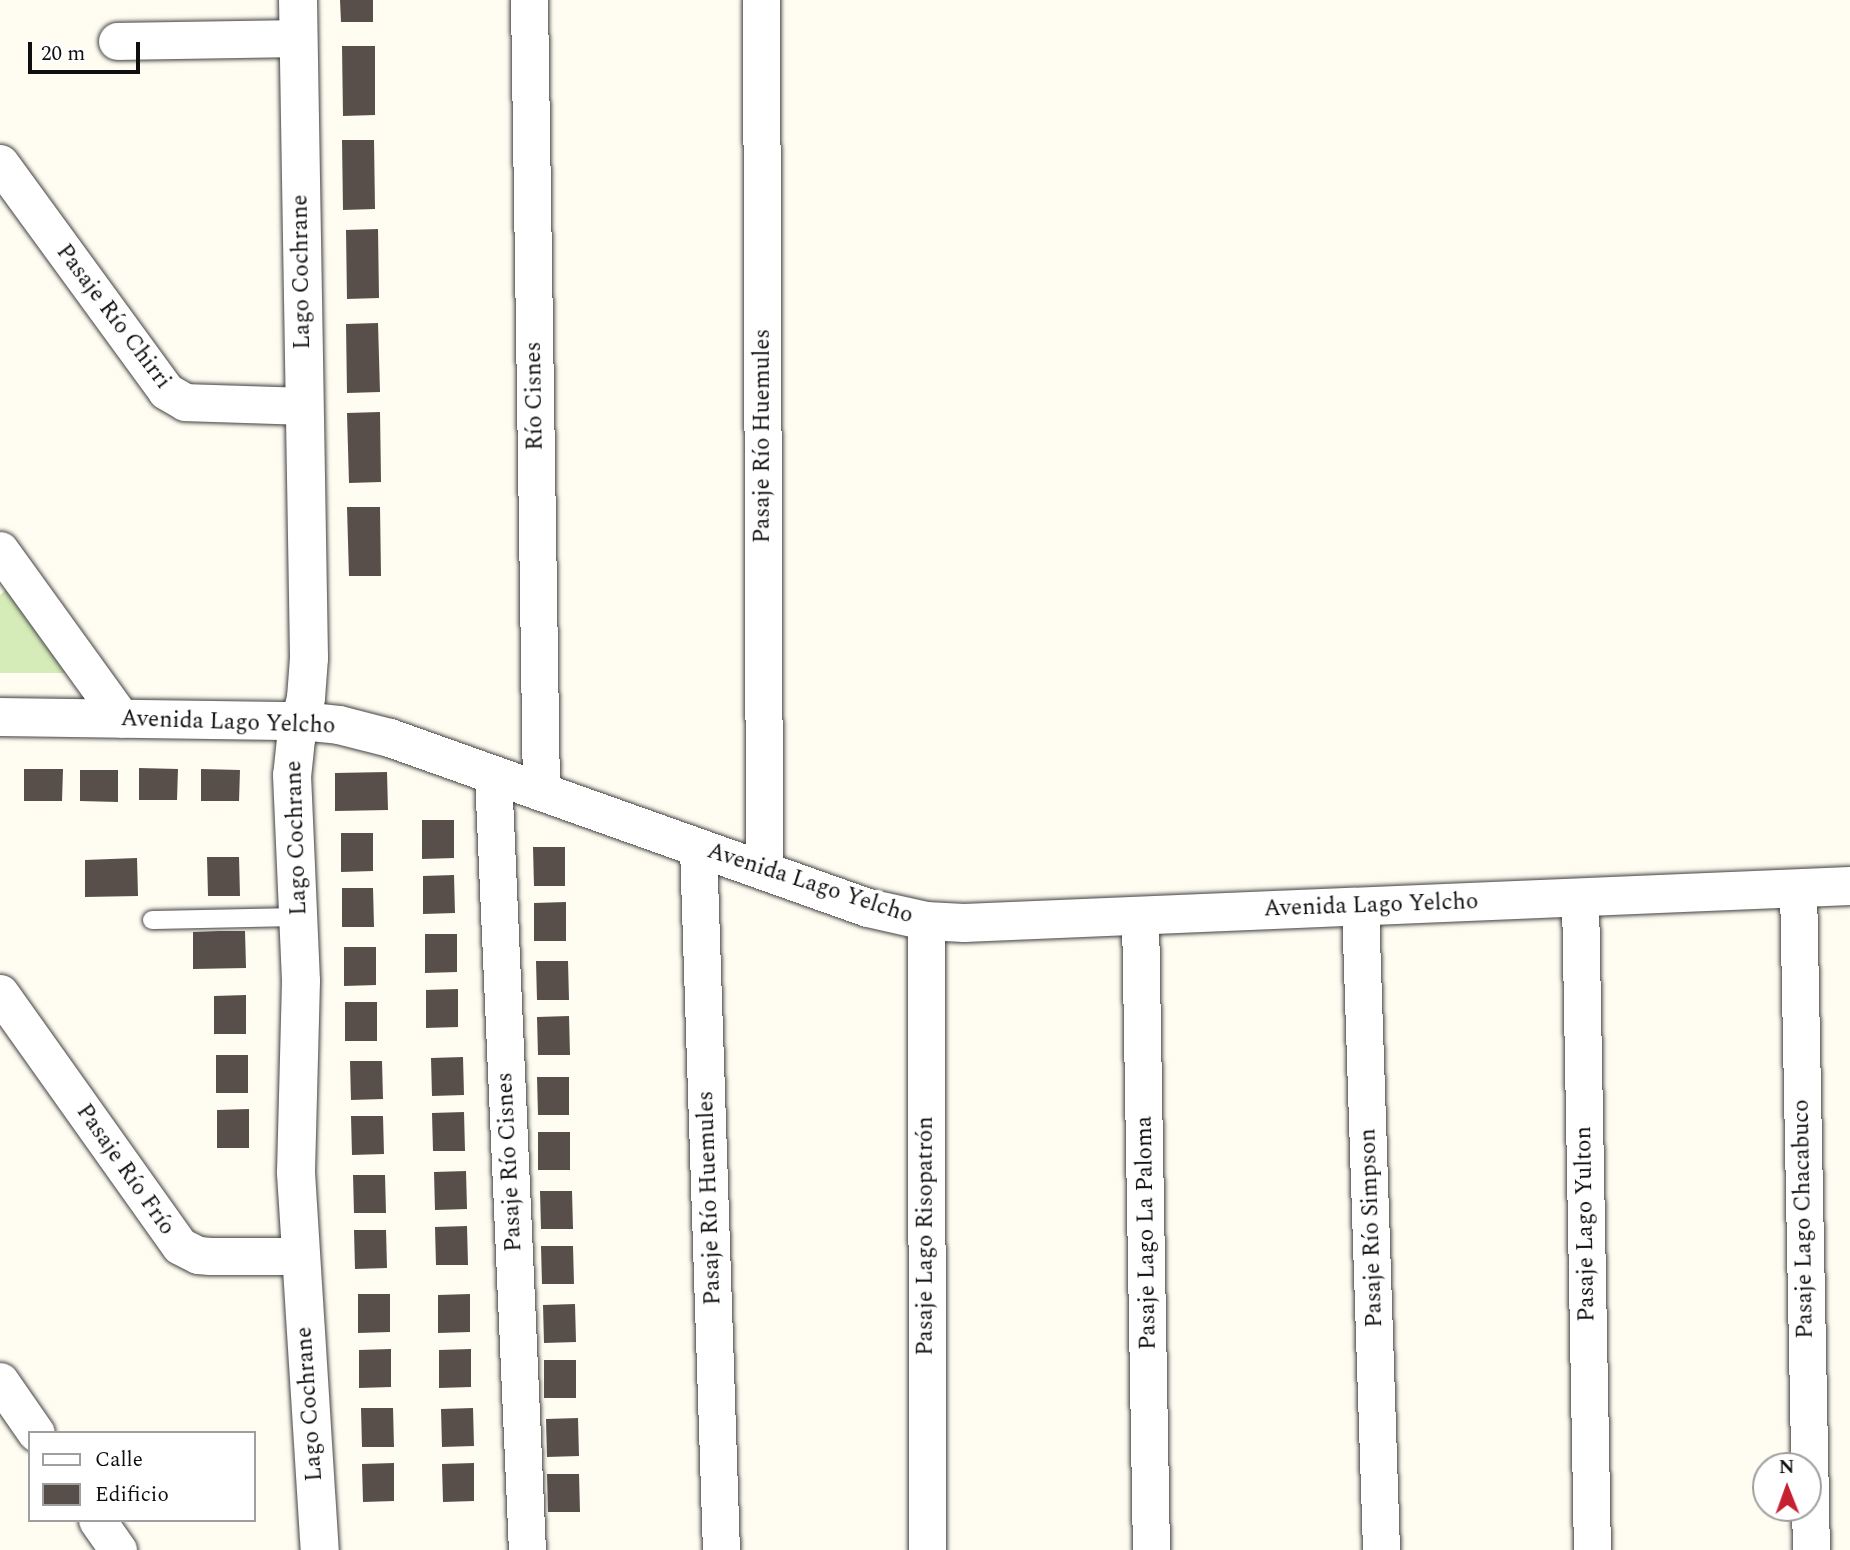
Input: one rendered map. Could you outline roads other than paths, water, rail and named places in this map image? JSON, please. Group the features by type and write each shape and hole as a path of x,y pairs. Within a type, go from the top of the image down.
{"street":[{"name":"Lago Cochrane","path":"298,0 309,658 306,698 292,775 301,981 296,1148 299,1256 320,1550"},
{"name":"Río Cisnes","path":"529,0 541,792"},
{"name":"Pasaje Río Huemules","path":"761,0 764,871"},
{"path":"117,41 299,38"},
{"name":"Pasaje Río Chirri","path":"0,163 166,391 185,402 304,406"},
{"path":"0,550 122,719"},
{"name":"Avenida Lago Yelcho","path":"0,717 301,721 364,731 868,908 926,921 964,923 1850,887"},
{"name":"Pasaje Río Cisnes","path":"493,775 527,1550"},
{"name":"Pasaje Río Huemules","path":"698,847 721,1550"},
{"name":"Pasaje Lago Chacabuco","path":"1797,888 1811,1550"},
{"name":"Pasaje Lago Yulton","path":"1580,898 1592,1550"},
{"name":"Pasaje Río Simpson","path":"1360,906 1381,1550"},
{"name":"Pasaje Lago La Paloma","path":"1140,916 1151,1550"},
{"name":"Pasaje Lago Risopatrón","path":"926,921 927,1550"},
{"name":"Pasaje Río Frío","path":"0,993 180,1246 198,1255 299,1256"},
{"path":"0,1381 35,1431"},
{"path":"98,1522 118,1550"}],"lane":[{"path":"152,920 299,917"}]}
